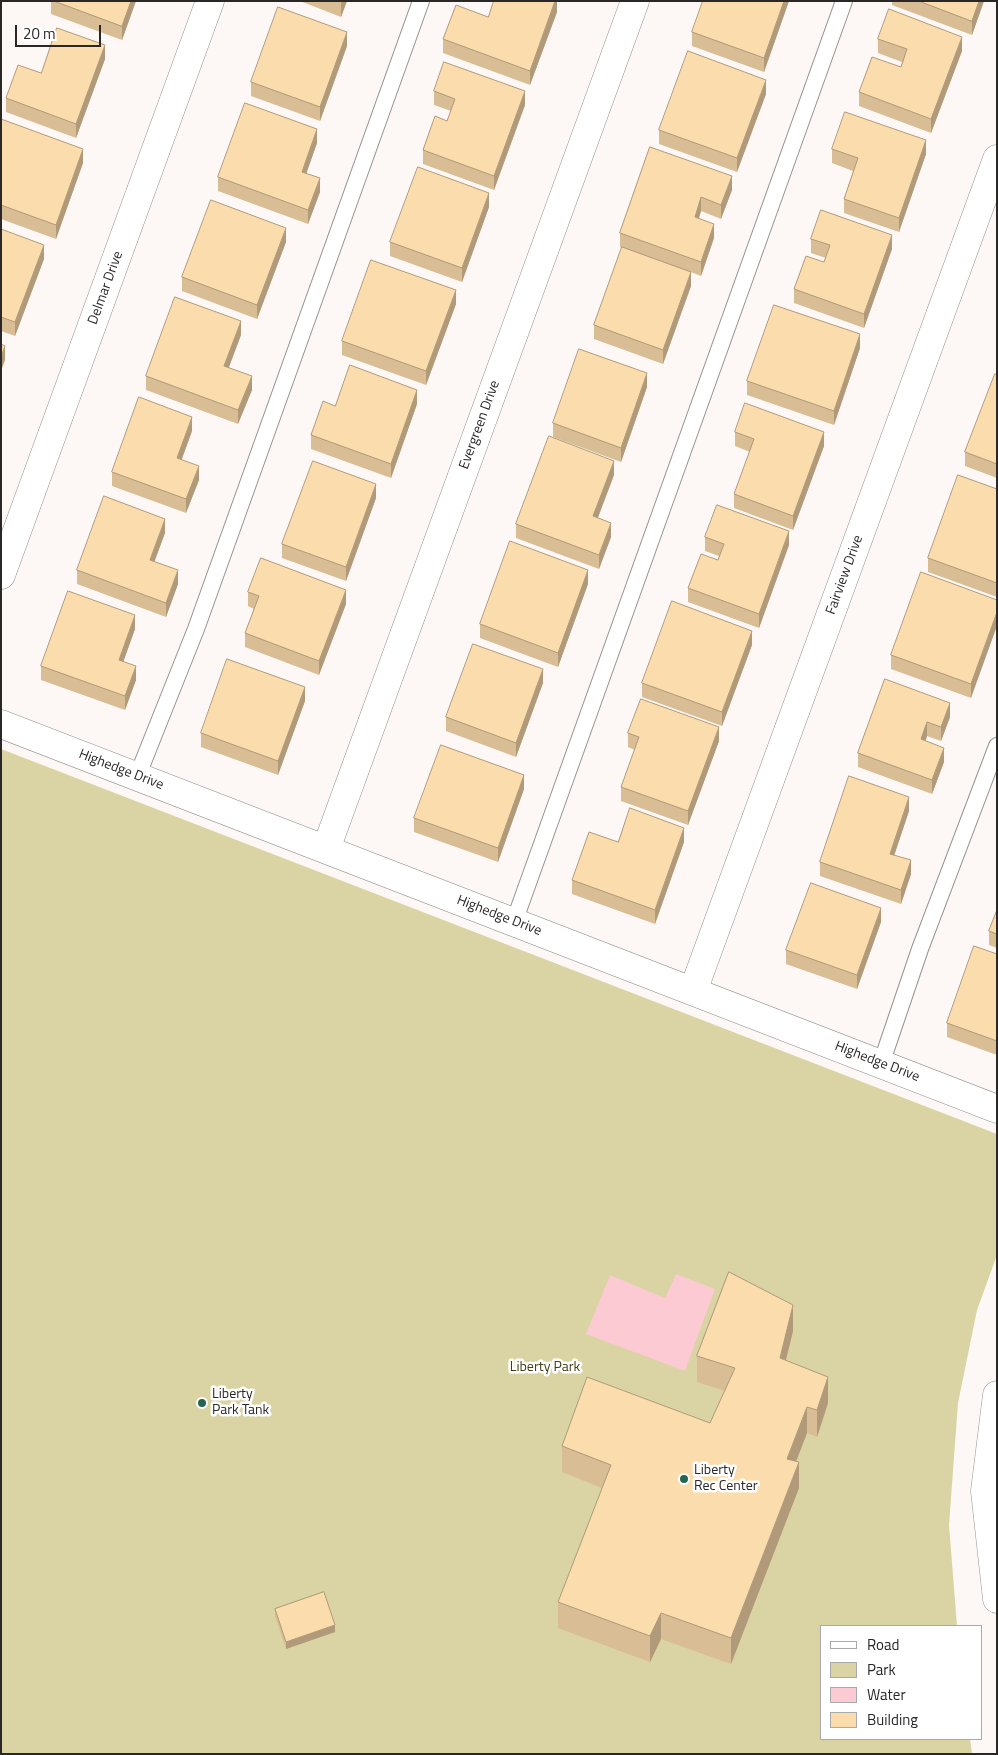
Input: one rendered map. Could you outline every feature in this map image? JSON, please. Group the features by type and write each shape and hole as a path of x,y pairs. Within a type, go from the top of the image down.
{"street":[{"name":"Delmar Drive","path":"1,575 210,1"},
{"name":"Evergreen Drive","path":"326,849 635,1"},
{"name":"Fairview Drive","path":"693,991 997,159"},
{"name":"Highedge Drive","path":"1,724 997,1109"},
{"path":"997,1395 985,1491 997,1599"}],"lane":[{"path":"137,777 196,629 421,1"},
{"path":"514,922 844,1"},
{"path":"881,1064 920,949 997,746"}],"green space":[{"name":"Liberty Park","path":"1,749 997,1134 997,1255 977,1310 958,1403 949,1525 957,1625 820,1625 820,1740 970,1740 972,1754 1,1754"}],"water":[{"path":"676,1274 715,1289 685,1371 586,1334 610,1275 665,1298"}],"building":[{"path":"54,1 131,1 122,26"},
{"path":"494,1 555,1 530,71 443,39 456,5 488,17"},
{"path":"703,1 784,1 764,58 692,32"},
{"path":"919,1 979,1 972,21"},
{"path":"278,7 347,32 320,107 251,82"},
{"path":"889,9 962,37 931,119 859,92 872,57 901,67 907,49 878,39"},
{"path":"57,28 105,45 76,124 6,98 18,65 41,73"},
{"path":"688,51 766,80 737,158 659,130"},
{"path":"444,62 525,91 494,176 423,150 435,116 447,121 455,99 434,91"},
{"path":"245,103 317,129 302,172 320,178 308,210 218,177"},
{"path":"845,112 926,140 899,218 844,199 858,158 832,149"},
{"path":"1,119 83,149 56,225 1,205"},
{"path":"650,147 732,176 721,205 701,197 695,217 714,224 701,262 620,233"},
{"path":"418,167 489,193 462,268 390,242"},
{"path":"211,200 286,228 257,305 182,277"},
{"path":"821,210 892,235 864,314 794,289 806,256 824,262 830,245 811,239"},
{"path":"1,229 44,245 15,322 1,317"},
{"path":"622,247 691,272 663,350 594,325"},
{"path":"371,260 456,290 426,371 342,341"},
{"path":"175,297 241,321 224,366 252,376 238,410 146,376"},
{"path":"774,305 860,334 834,411 747,381"},
{"path":"1,344 5,346 1,357"},
{"path":"579,349 647,373 621,448 553,423"},
{"path":"350,365 417,390 391,464 311,435 323,401 335,406"},
{"path":"995,374 997,374 997,464 965,452"},
{"path":"139,397 192,417 177,458 199,466 186,499 112,472"},
{"path":"745,403 824,432 793,516 734,494 754,439 735,432"},
{"path":"549,436 614,461 593,516 611,523 599,555 516,524"},
{"path":"313,461 376,484 346,567 282,544"},
{"path":"958,475 997,489 997,583 928,558"},
{"path":"104,496 165,519 150,560 178,570 166,603 77,570"},
{"path":"717,505 789,531 759,614 688,588 701,554 718,560 724,544 705,537"},
{"path":"510,541 588,570 558,653 480,624"},
{"path":"261,558 346,590 319,661 245,633 259,596 248,592"},
{"path":"921,572 997,600 997,612 971,684 891,655"},
{"path":"68,591 135,615 119,660 136,666 125,696 41,666"},
{"path":"672,601 752,631 722,712 642,683"},
{"path":"473,644 543,669 516,743 446,717"},
{"path":"227,659 305,687 278,761 201,733"},
{"path":"885,679 950,703 941,727 927,722 921,739 944,748 932,780 858,753"},
{"path":"641,699 719,727 688,811 621,787 639,737 628,733"},
{"path":"441,745 524,775 498,848 414,818"},
{"path":"849,776 909,797 890,854 911,860 901,890 820,862"},
{"path":"630,808 684,828 655,910 572,880 589,832 618,842"},
{"path":"811,883 881,908 857,975 786,950"},
{"path":"997,910 997,934 989,931"},
{"path":"974,946 997,954 997,1041 947,1023"},
{"name":"Liberty Rec Center","path":"729,1272 793,1305 780,1358 828,1377 817,1410 807,1407 787,1459 799,1462 731,1638 661,1613 650,1636 558,1602 611,1465 562,1446 587,1377 710,1423 735,1368 697,1356"},
{"path":"324,1592 335,1625 286,1642 275,1609"}],"place":[{"name":"Liberty Park Tank","path":"202,1403"},
{"name":"Liberty Rec Center","path":"684,1479"}]}
